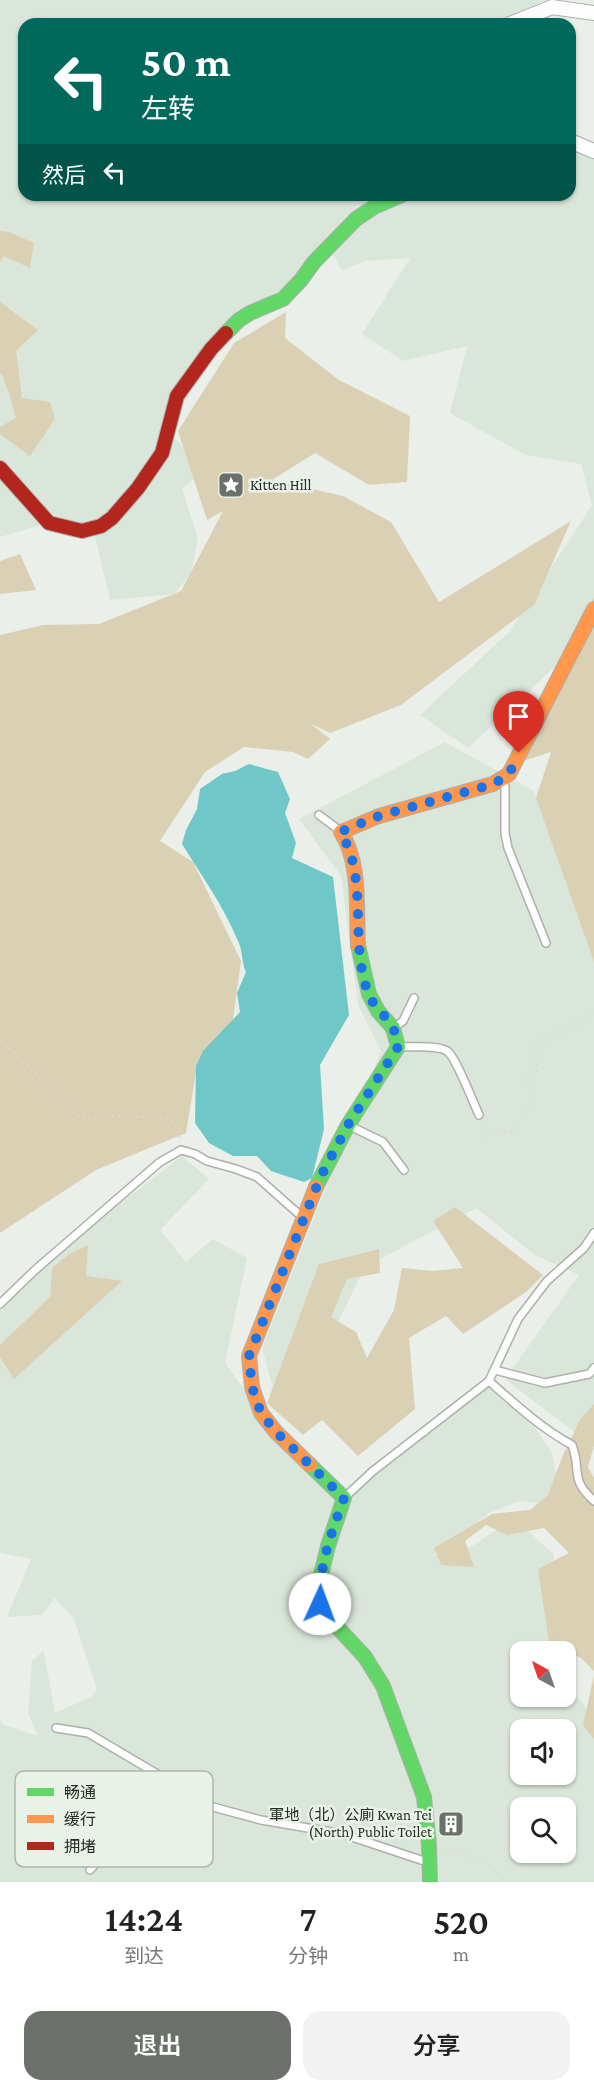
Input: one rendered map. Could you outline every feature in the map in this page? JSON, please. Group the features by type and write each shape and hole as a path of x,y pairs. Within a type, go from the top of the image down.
{"street":[{"path":"525,18 552,7 594,13"},
{"path":"576,144 594,151"},
{"path":"0,468 49,523 82,531 101,526 112,518 138,488 162,453 177,396 211,349 239,320 284,299 302,280 314,262 356,219 388,201"},
{"path":"430,1882 429,1845 423,1797 383,1686 365,1657 327,1616 320,1604 320,1579 344,1498 276,1432 261,1413 252,1387 249,1356 320,1178 348,1125 398,1047 393,1028 378,1011 369,994 358,949 355,882 350,846 340,832 379,816 502,780 509,774 594,609"}],"lane":[{"path":"502,780 505,786 505,833 508,848 546,943"},
{"path":"319,815 340,832"},
{"path":"393,1028 403,1021 414,998"},
{"path":"398,1047 440,1048 448,1051 479,1115"},
{"path":"348,1125 383,1142 404,1170"},
{"path":"0,1304 35,1270 160,1162 181,1150 257,1177 304,1218"},
{"path":"344,1498 373,1471 489,1381 518,1319 547,1281 584,1248 594,1233"},
{"path":"495,1370 545,1383 589,1374 594,1368"},
{"path":"489,1381 525,1413 559,1438 573,1445 577,1457 576,1473 582,1490 594,1502"},
{"path":"56,1728 88,1733 154,1771"},
{"path":"213,1807 261,1820 343,1834 429,1863"}],"path":[{"path":"479,1115 486,1136 515,1130 531,1102 528,1079 537,1071 535,1045 594,1014"},
{"path":"0,1041 20,1058 48,1088 63,1098 79,1117 93,1119 113,1116 168,1118 179,1130 181,1150"},
{"path":"429,1845 486,1862 506,1882"}],"shaded area":[{"path":"0,0 545,0 506,18 18,18 18,201 576,201 576,143 594,150 594,601 561,661 468,748 420,715 510,631 592,505 581,464 526,455 450,413 467,346 403,361 362,334 410,258 365,261 342,271 329,246 283,299 218,342 168,431 191,455 195,478 182,488 198,539 191,573 174,594 110,600 93,528 49,523 0,537"},
{"path":"0,231 9,232 34,243 30,268 4,256 0,263"},
{"path":"0,302 38,330 16,351 22,398 50,402 55,419 30,456 0,434 0,427 16,418 10,396 0,374"},
{"path":"286,312 285,338 339,380 410,416 407,482 369,485 315,453 272,480 343,496 391,522 439,602 571,521 534,605 401,705 330,733 311,724 330,739 308,759 293,752 244,747 205,772 160,841 193,862 241,961 233,1020 197,1066 186,1133 96,1170 0,1233 0,635 43,625 99,624 181,591 223,511 207,520 178,431 234,343"},
{"path":"20,554 36,590 0,594 0,561"},
{"path":"594,598 594,962 536,798 551,752 526,760 514,749"},
{"path":"445,742 534,791 594,962 594,1447 505,1379 579,1275 535,1255 476,1208 365,1267 297,1406 275,1395 262,1348 381,1051 358,1005 341,876 299,819"},
{"path":"182,1156 209,1179 160,1230 186,1262 213,1239 247,1258 225,1363 264,1416 347,1495 489,1381 527,1415 552,1453 560,1491 549,1505 520,1501 489,1513 432,1556 469,1548 514,1518 554,1555 548,1592 561,1641 510,1641 510,1707 576,1707 576,1695 594,1718 594,1882 0,1882 0,1720 2,1724 38,1736 28,1713 32,1660 44,1651 55,1713 91,1697 97,1689 74,1619 55,1598 42,1615 7,1617 31,1559 0,1553 0,1310 38,1267"},
{"path":"455,1207 543,1275 526,1292 463,1334 446,1316 409,1338 415,1409 358,1456 322,1420 303,1435 267,1403 319,1264 379,1249 380,1273 347,1279 331,1317 356,1332 367,1358 394,1310 402,1268 432,1271 463,1268 433,1221"},
{"path":"88,1245 86,1276 122,1281 14,1379 0,1357 0,1345 50,1297 52,1268 69,1254"},
{"path":"594,1404 594,1446 588,1467 594,1478 594,1671 576,1656 576,1641 549,1641 538,1569 569,1553 544,1528 507,1535 486,1525 465,1541 474,1567 441,1565 434,1548 492,1514 530,1510 548,1495 563,1455 581,1418"},
{"path":"594,1675 594,1739 583,1725"}],"water":[{"path":"249,764 278,772 290,799 285,813 296,843 292,858 333,877 349,1015 320,1065 324,1129 312,1178 304,1182 271,1171 257,1156 233,1156 209,1143 195,1123 196,1066 203,1051 240,1012 237,993 246,972 240,945 226,916 182,844 186,830 197,809 200,789 222,774"}],"traffic: fast":[{"path":"226,333 250,313 283,299 314,262 356,219 388,201"},
{"path":"316,1187 348,1125 398,1047 393,1028 378,1011 369,994 358,945"},
{"path":"310,1465 344,1498 320,1579 320,1604 327,1616 365,1657 383,1686 424,1797 430,1882"}],"traffic: slow":[{"path":"358,945 355,872 341,832 379,816 493,784 509,774 594,609"},
{"path":"310,1465 276,1432 261,1413 252,1387 249,1356 316,1187"}],"traffic: jam":[{"path":"0,468 49,523 82,531 101,526 112,518 138,488 162,453 177,396 211,349 226,333"}],"place":[{"name":"Kitten Hill","path":"231,485"},
{"name":"軍地（北）公廁 Kwan Tei (North) Public Toilet","path":"451,1824"}],"route":[{"path":"320,1604 320,1579 344,1498 276,1432 261,1413 252,1387 249,1356 320,1178 348,1125 398,1047 393,1028 378,1011 369,994 358,949 355,882 350,846 340,832 379,816 494,784 509,774 519,753"}]}
